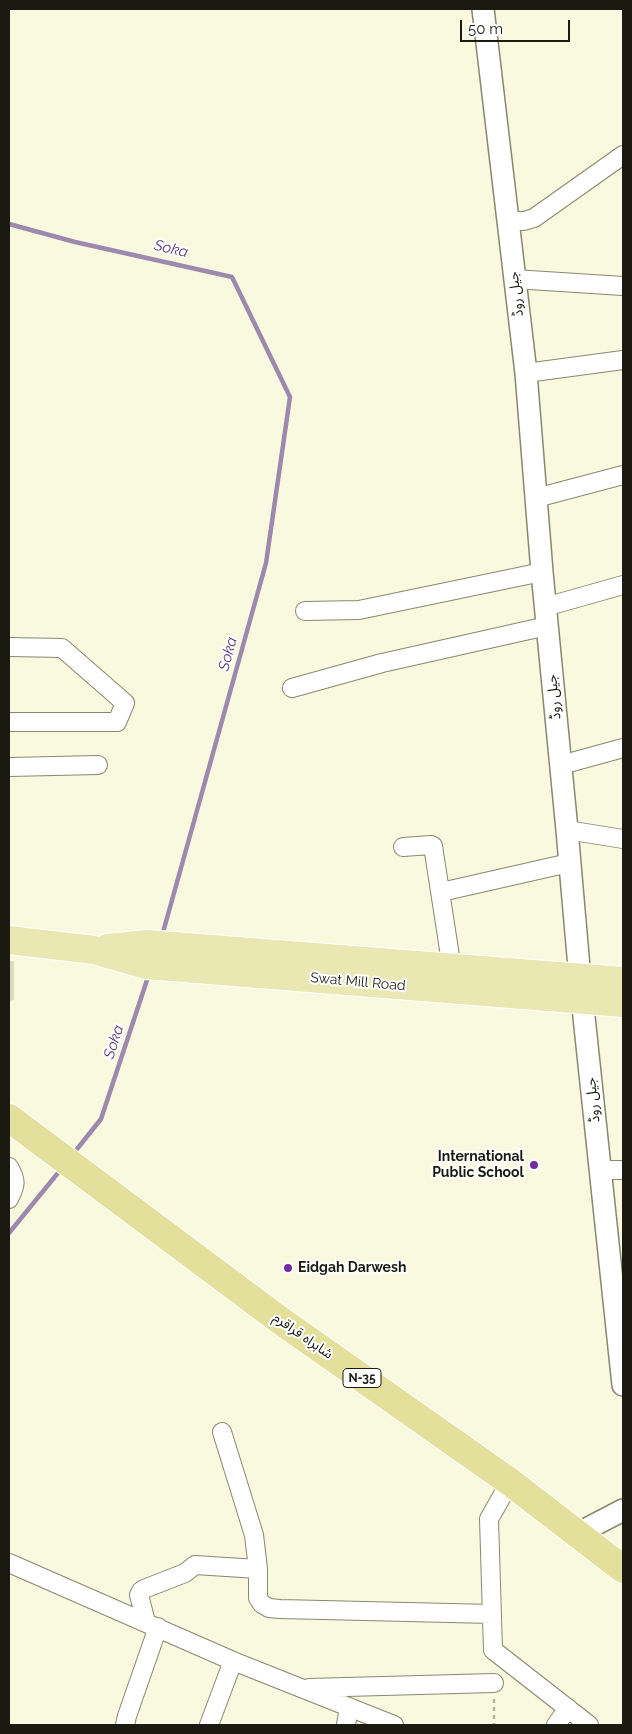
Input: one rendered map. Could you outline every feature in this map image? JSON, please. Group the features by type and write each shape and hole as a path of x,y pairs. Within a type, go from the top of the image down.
{"highway":[{"name":"شاہراہ قراقرم","path":"9,1118 281,1321 510,1482 623,1569"}],"main road":[{"name":"Swat Mill Road","path":"9,940 94,950 148,944 206,959 581,989 623,981"},
{"name":"Swat Mill Road","path":"206,959 452,968 581,989 623,1003"}],"street":[{"name":"جیل روڈ","path":"483,9 526,373 546,617 581,989 623,1386"},
{"path":"508,220 524,221 534,218 623,155"},
{"path":"514,279 623,286"},
{"path":"526,373 623,360"},
{"path":"536,498 623,475"},
{"path":"305,611 359,610 542,572"},
{"path":"292,688 546,617 623,585"},
{"path":"9,647 62,648 125,703 118,722 9,722"},
{"path":"561,765 623,748"},
{"path":"9,767 98,765"},
{"path":"567,830 623,839"},
{"path":"403,847 433,846 452,968"},
{"path":"441,892 569,863"},
{"path":"9,1167 15,1177 15,1188 9,1199"},
{"path":"600,1170 623,1170"},
{"path":"222,1432 254,1535 258,1569 258,1598 262,1604 269,1608 492,1614"},
{"path":"510,1482 489,1519 494,1650 589,1725"},
{"path":"577,1534 623,1510"},
{"path":"9,1563 233,1661 394,1725"},
{"path":"125,1725 152,1625 140,1595 141,1590 184,1573 196,1565 258,1569"},
{"path":"209,1725 233,1661"},
{"path":"302,1688 494,1683"},
{"path":"346,1725 349,1707"},
{"path":"556,1725 568,1708"}],"building":[{"path":"9,961 14,961 14,1000 9,1001"}],"waterway":[{"name":"Soka","path":"9,224 75,242 232,277 290,397 266,563 162,936"},
{"name":"Soka","path":"73,1154 101,1119 149,974"},
{"name":"Soka","path":"9,1233 62,1168"}],"place":[{"name":"International Public School","path":"534,1165"},
{"name":"Eidgah Darwesh","path":"288,1268"}]}
